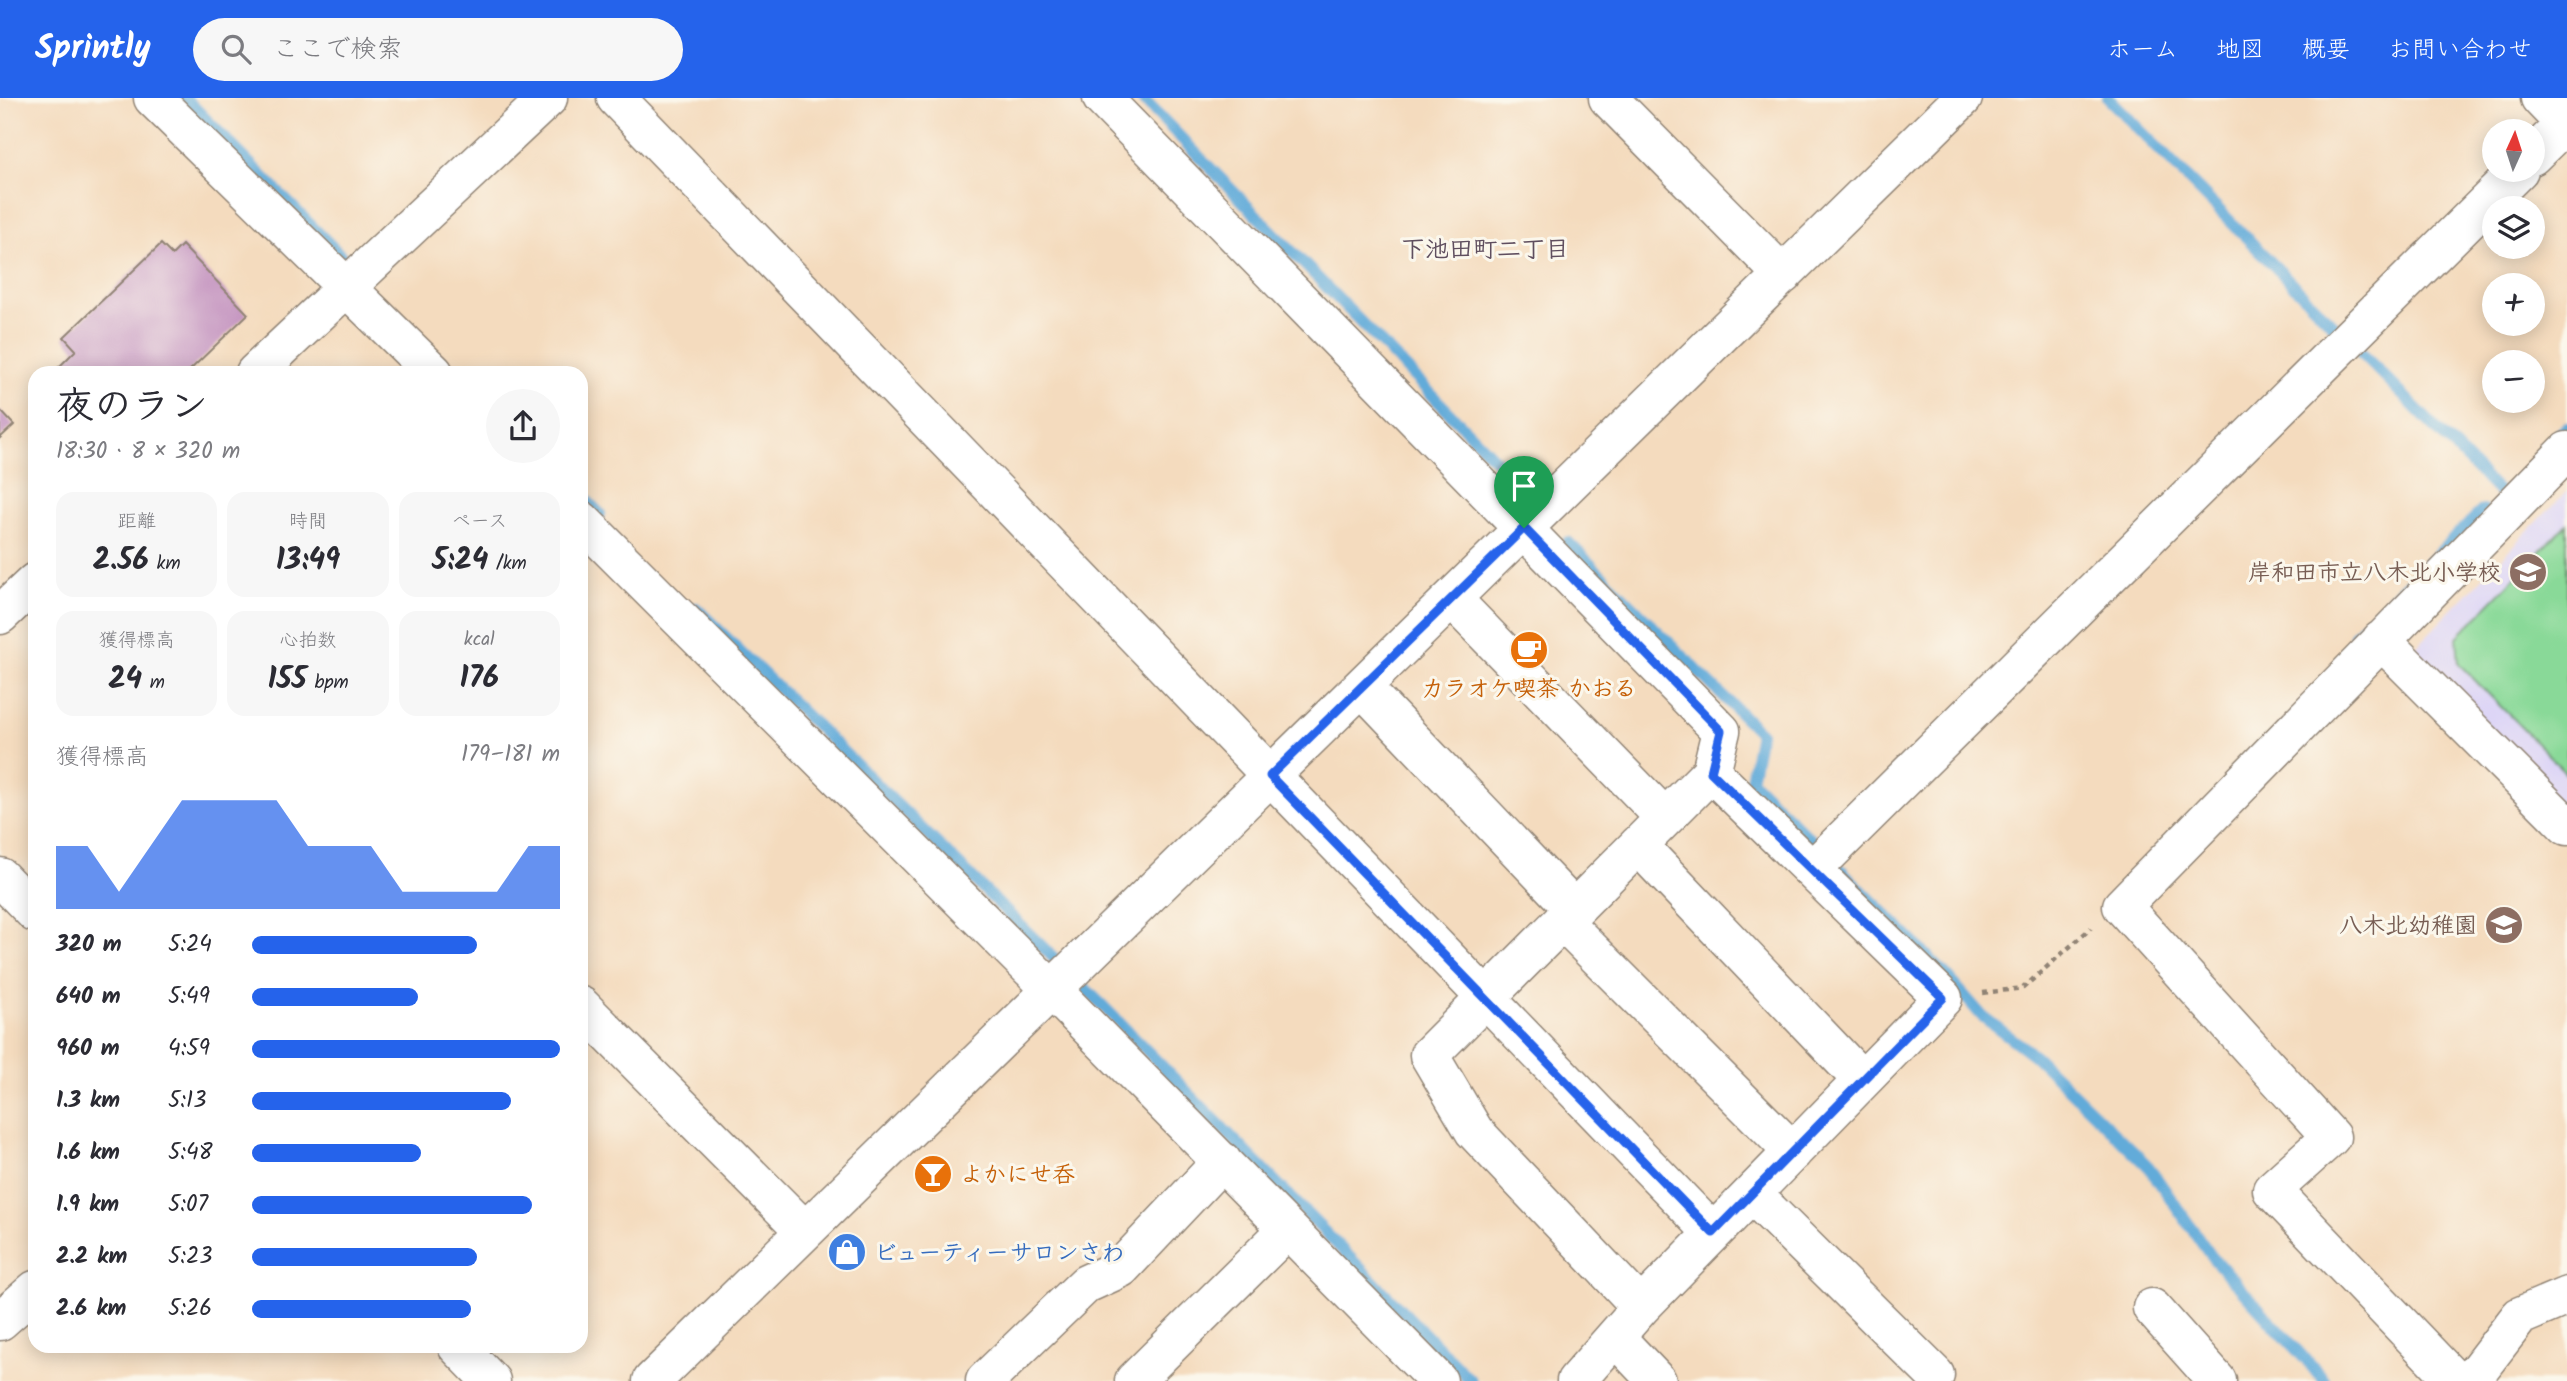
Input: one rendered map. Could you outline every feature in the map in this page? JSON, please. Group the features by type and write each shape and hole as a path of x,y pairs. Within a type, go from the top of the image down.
{"street":[{"path":"153,98 427,366"},
{"path":"262,366 548,98"},
{"path":"615,98 1713,1233"},
{"path":"1102,98 1721,731 1711,772 1429,1055 1474,1131 1641,1307"},
{"path":"1608,98 1783,275"},
{"path":"652,1381 1963,98"},
{"path":"2545,138 2560,118"},
{"path":"1812,870 2507,182"},
{"path":"2455,1381 2272,1190 2330,1137 2122,906 2567,452"},
{"path":"588,527 1222,1161 1437,1381"},
{"path":"0,615 28,589"},
{"path":"1452,599 1665,818"},
{"path":"2381,640 2567,826"},
{"path":"1362,687 1568,915 1793,1152"},
{"path":"1576,1381 1641,1307 1943,998 1711,772"},
{"path":"1638,845 1861,1079"},
{"path":"0,877 28,906"},
{"path":"588,1013 805,1231"},
{"path":"985,1381 1086,1284 1121,1268 1222,1161"},
{"path":"1752,1194 1935,1375"},
{"path":"1134,1381 1288,1229"},
{"path":"0,1321 28,1296"},
{"path":"2470,1381 2520,1316 2567,1296"},
{"path":"2152,1308 2217,1381"},
{"path":"1615,1337 1657,1381"},
{"path":"464,1353 491,1381"}],"path":[{"path":"1943,998 2024,988 2115,907 2122,906"}],"shaded area":[{"name":"岸和田市立八木北小学校","path":"2567,491 2567,812 2410,653"}],"green space":[{"path":"2567,524 2567,774 2459,664 2457,637"}],"building":[{"path":"161,244 172,255 182,245 248,314 194,366 60,366 76,350 64,337"},
{"path":"0,410 14,425 0,438"}],"waterway":[{"path":"185,98 343,258"},
{"path":"1142,98 1516,481"},
{"path":"2108,98 2338,330"},
{"path":"2361,353 2500,493"},
{"path":"2551,443 2567,427"},
{"path":"588,502 600,514"},
{"path":"2368,649 2355,635 2483,510"},
{"path":"1568,542 1760,733 1751,780 1948,977 1982,1016 2035,1056 2148,1166 2211,1256 2325,1381"},
{"path":"696,608 1101,1004 1471,1381"}],"place":[{"name":"岸和田市立八木北小学校","path":"2528,572"},
{"name":"カラオケ喫茶 かおる","path":"1529,650"},
{"name":"八木北幼稚園","path":"2504,925"},
{"name":"よかにせ呑","path":"933,1174"},
{"name":"ビューティーサロンさわ","path":"847,1252"}],"district":[{"name":"下池田町二丁目","path":"1485,249"}],"route":[{"path":"1524,528 1721,731 1711,772 1943,998 1713,1233 1270,776 1524,528"}]}
